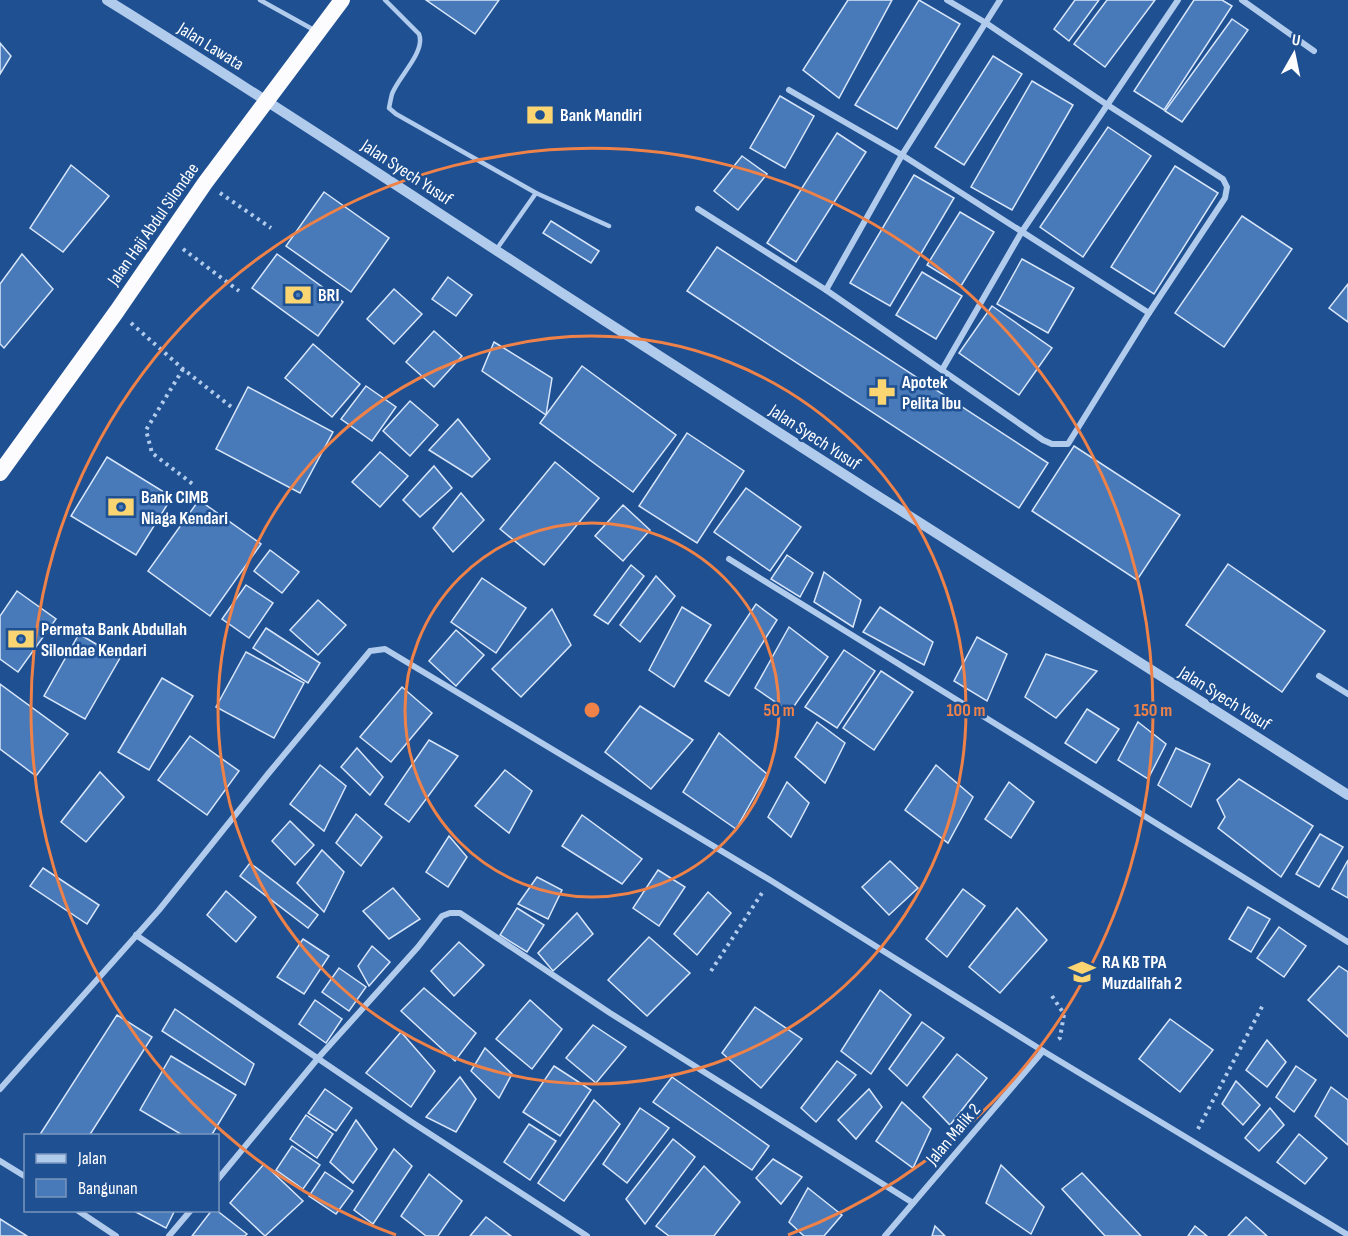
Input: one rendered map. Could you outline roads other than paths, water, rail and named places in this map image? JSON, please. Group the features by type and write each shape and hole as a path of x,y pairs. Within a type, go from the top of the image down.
{"highway":[{"name":"Jalan Haji Abdul Silondae","path":"0,473 117,311 205,183 342,0"}],"street":[{"name":"Jalan Lawata","path":"107,0 268,100"},
{"path":"698,209 826,290 1043,440 1052,444 1068,444 1225,198 1227,187 1223,179 986,23 947,0"},
{"path":"826,290 902,155 1000,0"},
{"path":"942,370 1021,233 1178,0"},
{"path":"1242,0 1314,51"},
{"path":"789,90 902,155 1149,314"},
{"name":"Jalan Syech Yusuf","path":"268,100 919,523 1348,795"},
{"path":"729,559 1348,942"},
{"path":"0,1089 159,910 370,651 385,649 770,880 1043,1051 1348,1235"},
{"path":"1319,676 1348,694"},
{"path":"219,1178 319,1057 418,947 442,916 450,913 460,914 610,1014 913,1203"},
{"path":"136,935 319,1057 410,1121 587,1236"},
{"name":"Jalan Malik 2","path":"885,1236 1043,1051"},
{"path":"0,1161 24,1176"},
{"path":"80,1212 116,1236"},
{"path":"170,1236 189,1212"}],"lane":[{"path":"260,0 319,32"},
{"path":"386,0 419,34 421,40 418,51 393,93 389,108 536,193 609,226"},
{"path":"496,250 536,193"}],"place":[{"name":"Bank Mandiri","path":"540,115"},
{"name":"BRI","path":"298,295"},
{"name":"Apotek Pelita Ibu","path":"882,392"},
{"name":"Bank CIMB Niaga Kendari","path":"121,507"},
{"name":"Permata Bank Abdullah Silondae Kendari","path":"21,639"},
{"name":"RA KB TPA Muzdalifah 2","path":"1082,972"}]}
